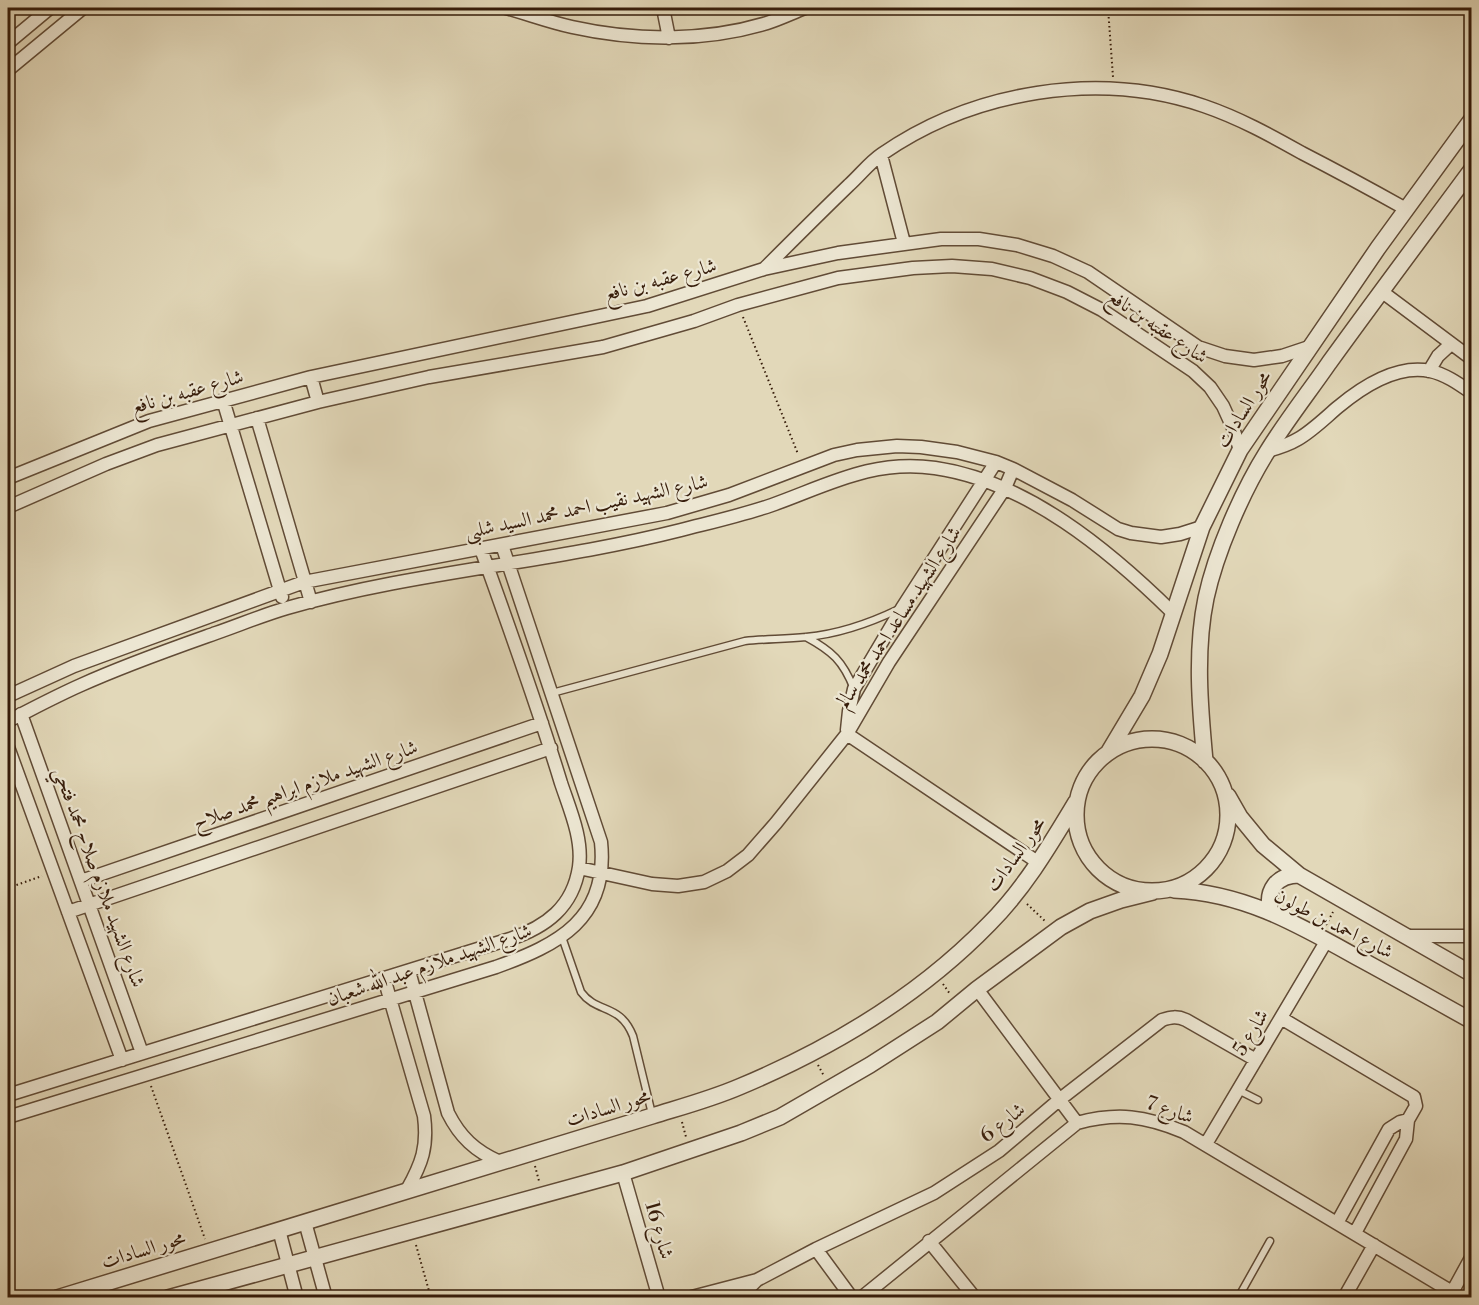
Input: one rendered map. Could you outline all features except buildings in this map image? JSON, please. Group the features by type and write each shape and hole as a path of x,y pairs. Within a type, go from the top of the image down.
{"street":[{"path":"8,43 50,8"},
{"path":"8,70 83,8"},
{"path":"506,8 570,27 619,36 669,38 719,34 767,23 805,8"},
{"path":"661,8 669,38"},
{"path":"764,268 881,155 921,130 966,111 1012,97 1059,90 1113,89 1155,94 1202,105 1247,123 1406,209"},
{"name":"محور السادات","path":"1108,753 1142,696 1160,654 1202,527 1240,450 1309,347 1472,119"},
{"path":"881,155 903,243"},
{"path":"1205,761 1200,715 1201,659 1206,598 1238,507 1267,451 1381,291 1472,169"},
{"name":"شارع عقبه بن نافع","path":"8,478 150,421 312,377 647,306 764,268 838,253 941,239 979,239 1017,245 1053,256 1088,272 1198,347 1226,356 1254,360 1282,356 1309,347"},
{"name":"شارع عقبه بن نافع","path":"8,507 106,464 157,446 318,402 429,377 603,347 694,321 738,305 838,278 913,268 952,266 992,269 1030,278 1067,292 1102,310 1193,371 1210,387 1223,406 1240,450"},
{"path":"1381,291 1472,359"},
{"path":"1429,371 1438,356 1451,344"},
{"path":"1267,451 1286,446 1299,439 1359,390 1381,378 1407,372 1429,371 1446,377 1472,393"},
{"path":"312,377 318,402"},
{"path":"223,400 286,608"},
{"path":"257,418 311,602"},
{"name":"شارع الشهيد نقيب احمد محمد السيد شلبى","path":"8,696 74,666 304,582 667,513 729,495 834,455 866,449 897,446 921,447 957,452 996,462 1072,500 1118,529 1131,533 1161,537 1202,527"},
{"name":"شارع الشهيد مساعد احمد محمد سالم","path":"847,734 854,689 902,608 996,462"},
{"name":"شارع الشهيد نقيب احمد محمد السيد شلبى","path":"8,720 81,685 148,657 286,608 369,588 610,547 684,530 771,505 853,474 894,465 937,468 1005,488 1094,543 1122,565 1173,612"},
{"name":"شارع الشهيد مساعد احمد محمد سالم","path":"847,734 889,662 1005,488 1013,469"},
{"name":"شارع الشهيد ملازم عبد الله شعبان","path":"8,1117 415,993 528,956 562,937 581,920 594,898 601,873 603,858 597,828 502,545"},
{"name":"شارع الشهيد ملازم عبد الله شعبان","path":"8,1095 531,932 557,914 567,900 579,868 580,852 577,833 551,748 481,549"},
{"name":"شارع الشهيد ملازم صلاح محمد فتحي","path":"21,714 142,1053"},
{"name":"شارع الشهيد ملازم ابراهيم محمد صلاح","path":"81,881 542,723"},
{"path":"579,868 652,884 678,886 704,882 727,872 747,855 769,831 847,734 1039,863"},
{"path":"168,1298 623,1173 741,1133 780,1117 831,1089 927,1028 1055,931 1090,911 1121,900 1160,891 1192,880 1212,862 1225,838 1228,811 1222,785 1215,772 1205,761 1188,748 1168,741 1147,739 1127,743 1108,753 1093,766 1082,783 1076,802 1076,829 1085,854 1102,874 1126,888 1160,891"},
{"path":"8,747 122,1060"},
{"path":"68,912 551,748"},
{"name":"شارع احمد بن طولون","path":"1222,785 1240,817 1263,845 1299,875 1472,974"},
{"name":"محور السادات","path":"57,1298 677,1108 737,1088 811,1053 853,1029 912,989 935,972 990,923 1039,863 1076,802"},
{"path":"1271,912 1269,896 1277,882 1283,877 1299,875"},
{"name":"شارع احمد بن طولون","path":"1160,891 1218,895 1243,901 1271,912 1327,940 1472,1021"},
{"path":"1403,936 1472,936"},
{"name":"شارع 5","path":"1206,1144 1327,940"},
{"path":"409,971 448,1113 456,1129 468,1143 483,1154 500,1162"},
{"path":"384,978 424,1116 426,1135 424,1154 407,1190"},
{"path":"977,989 1077,1123"},
{"name":"شارع 6","path":"688,1298 757,1280 934,1193 999,1150 1059,1100 1162,1020 1169,1017 1186,1020 1256,1060"},
{"path":"1281,1018 1414,1097 1416,1107 1408,1119 1406,1139 1354,1233"},
{"name":"شارع 7","path":"861,1298 1077,1123 1119,1116 1141,1117 1184,1132 1374,1245 1450,1295"},
{"path":"1337,1223 1389,1129 1408,1119"},
{"name":"شارع 16","path":"623,1173 659,1298"},
{"path":"305,1222 326,1298"},
{"path":"279,1230 297,1298"},
{"path":"929,1241 975,1298"},
{"path":"1344,1298 1374,1245"},
{"path":"816,1249 852,1298"},
{"path":"1450,1295 1467,1275 1472,1256"},
{"name":"شارع 6","path":"739,1298 757,1280"}],"lane":[{"path":"552,693 745,641 805,637 855,628 902,608"},
{"path":"805,637 835,656 846,669 854,689"},
{"path":"562,937 581,992 586,998 613,1011 629,1026 652,1116"},
{"path":"1238,1090 1258,1100"},
{"path":"1238,1298 1270,1241"}],"path":[{"path":"1108,8 1113,89"},
{"path":"738,305 804,468"},
{"path":"8,888 53,872"},
{"path":"1015,893 1055,931"},
{"path":"1327,940 1331,933 1324,929 1340,900"},
{"path":"935,972 957,1005"},
{"path":"811,1053 831,1089"},
{"path":"147,1075 209,1251"},
{"path":"677,1108 690,1151"},
{"path":"531,1152 543,1195"},
{"path":"412,1230 431,1298"}]}
